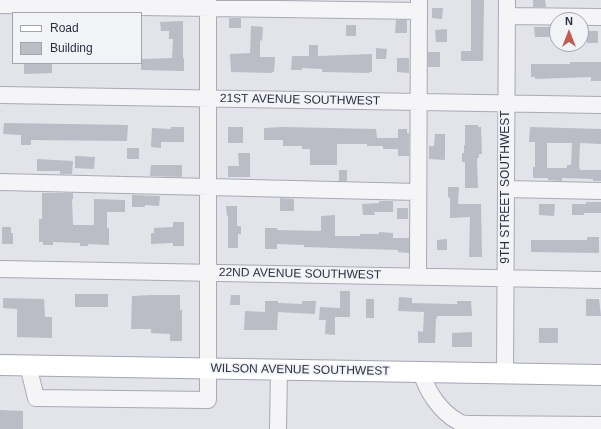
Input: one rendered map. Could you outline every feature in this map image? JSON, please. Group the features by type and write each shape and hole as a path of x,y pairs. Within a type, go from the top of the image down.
{"main road":[{"name":"WILSON AVENUE SOUTHWEST","path":"0,365 601,375"}],"street":[{"name":"9TH STREET SOUTHWEST","path":"506,374 507,0"},
{"path":"28,365 36,398 208,400 208,4"},
{"path":"0,5 419,5 418,276"},
{"path":"507,16 601,17"},
{"name":"21ST AVENUE SOUTHWEST","path":"0,95 601,105"},
{"path":"0,182 418,192"},
{"path":"506,189 601,191"},
{"name":"22ND AVENUE SOUTHWEST","path":"0,269 601,280"},
{"path":"278,429 279,370"},
{"path":"422,372 425,385 443,410 460,426 471,424 601,426"}],"building":[{"path":"471,0 484,0 483,61 461,61 461,51 471,51"},
{"path":"533,0 545,0 546,7 533,7"},
{"path":"432,8 443,8 442,19 432,18"},
{"path":"229,18 241,18 241,28 229,28"},
{"path":"396,20 407,20 407,33 395,33"},
{"path":"183,21 184,71 141,70 142,59 172,58 173,39 169,39 169,31 161,31 160,22"},
{"path":"346,25 356,25 356,36 346,36"},
{"path":"251,26 263,27 262,41 260,40 260,57 275,57 274,72 272,73 231,72 230,54 250,53"},
{"path":"534,27 549,27 549,37 535,37"},
{"path":"447,29 447,42 436,42 435,30"},
{"path":"589,31 598,31 598,43 589,43"},
{"path":"309,45 318,45 318,56 372,54 372,72 322,72 322,69 302,68 302,70 291,70 292,56 309,56"},
{"path":"376,48 387,49 386,59 376,59"},
{"path":"428,52 440,52 440,67 428,67"},
{"path":"397,58 409,58 409,73 397,72"},
{"path":"570,62 601,62 601,81 591,81 591,77 535,79 535,77 531,77 531,64 570,64"},
{"path":"24,64 52,64 52,73 24,74"},
{"path":"4,123 128,125 127,141 31,140 31,145 21,145 21,135 3,134"},
{"path":"465,125 478,125 478,127 481,127 482,154 479,154 479,158 477,158 478,188 465,188 465,162 462,162 462,153 464,153 465,145"},
{"path":"171,127 184,127 184,142 161,142 161,148 151,147 152,128 171,129"},
{"path":"228,127 243,127 243,143 228,143"},
{"path":"530,127 601,129 601,144 580,143 579,165 580,170 601,170 601,181 593,181 593,179 562,178 562,181 548,180 548,178 533,178 533,167 535,167 535,142 529,142","holes":["547,143 572,143 571,165 567,165 567,168 547,168"]},
{"path":"264,128 376,129 377,138 398,138 398,129 407,129 407,133 409,133 409,156 398,156 398,149 383,149 383,146 367,146 367,144 337,144 337,165 310,165 310,149 302,149 302,146 283,146 283,140 264,140"},
{"path":"435,134 445,134 445,160 429,159 429,146 434,146"},
{"path":"127,148 139,148 139,159 127,159"},
{"path":"238,153 250,153 250,177 228,177 228,166 239,166"},
{"path":"75,156 95,157 94,169 75,168"},
{"path":"37,159 73,161 72,174 60,174 60,171 37,171"},
{"path":"151,165 182,165 182,177 150,176"},
{"path":"339,170 347,170 347,181 339,181"},
{"path":"448,187 459,187 458,204 481,204 482,257 469,257 470,217 450,218 450,198 448,197"},
{"path":"42,193 73,193 73,225 94,225 94,199 125,200 125,212 107,212 109,245 88,244 88,246 80,246 80,243 53,242 53,245 43,245 43,242 39,242 39,219 42,219"},
{"path":"132,195 160,196 159,206 145,205 145,207 132,207"},
{"path":"280,198 294,199 294,211 280,211"},
{"path":"379,201 393,201 393,212 374,212 375,215 363,215 362,204 379,203"},
{"path":"586,202 601,202 601,213 572,215 572,204 586,204"},
{"path":"539,204 555,204 554,216 539,215"},
{"path":"226,206 237,206 237,226 241,226 241,234 238,234 238,248 228,248 228,216"},
{"path":"397,208 408,208 408,219 397,219"},
{"path":"335,215 335,236 360,236 360,234 379,234 379,232 393,233 393,238 409,238 409,253 398,252 398,250 304,247 304,245 277,244 277,249 265,249 265,228 277,228 277,230 321,231 321,216"},
{"path":"173,222 184,222 184,246 173,246 173,243 151,244 151,233 154,233 154,228 173,227"},
{"path":"2,227 11,227 11,233 13,233 13,244 2,244"},
{"path":"587,237 599,237 599,253 531,252 531,240 587,240"},
{"path":"447,239 447,250 437,250 437,240"},
{"path":"340,291 350,291 350,317 335,317 335,335 325,334 326,320 319,320 320,307 340,308"},
{"path":"75,294 108,294 108,307 75,307"},
{"path":"180,295 180,310 182,310 182,341 170,341 170,334 151,333 151,329 131,329 132,296"},
{"path":"231,295 240,295 240,305 230,305"},
{"path":"399,297 412,298 412,303 457,304 457,301 471,301 472,316 437,316 435,343 418,343 418,331 423,332 424,312 398,311"},
{"path":"3,298 44,299 45,317 52,317 52,338 17,337 17,309 3,308"},
{"path":"366,299 374,299 374,318 366,318"},
{"path":"586,299 599,299 601,316 586,316"},
{"path":"265,301 302,304 302,301 316,301 315,314 278,312 277,330 244,330 245,311 265,312"},
{"path":"539,328 558,328 558,343 539,343"},
{"path":"472,332 472,347 452,347 452,333"},
{"path":"0,410 23,411 23,429 0,429"}]}
